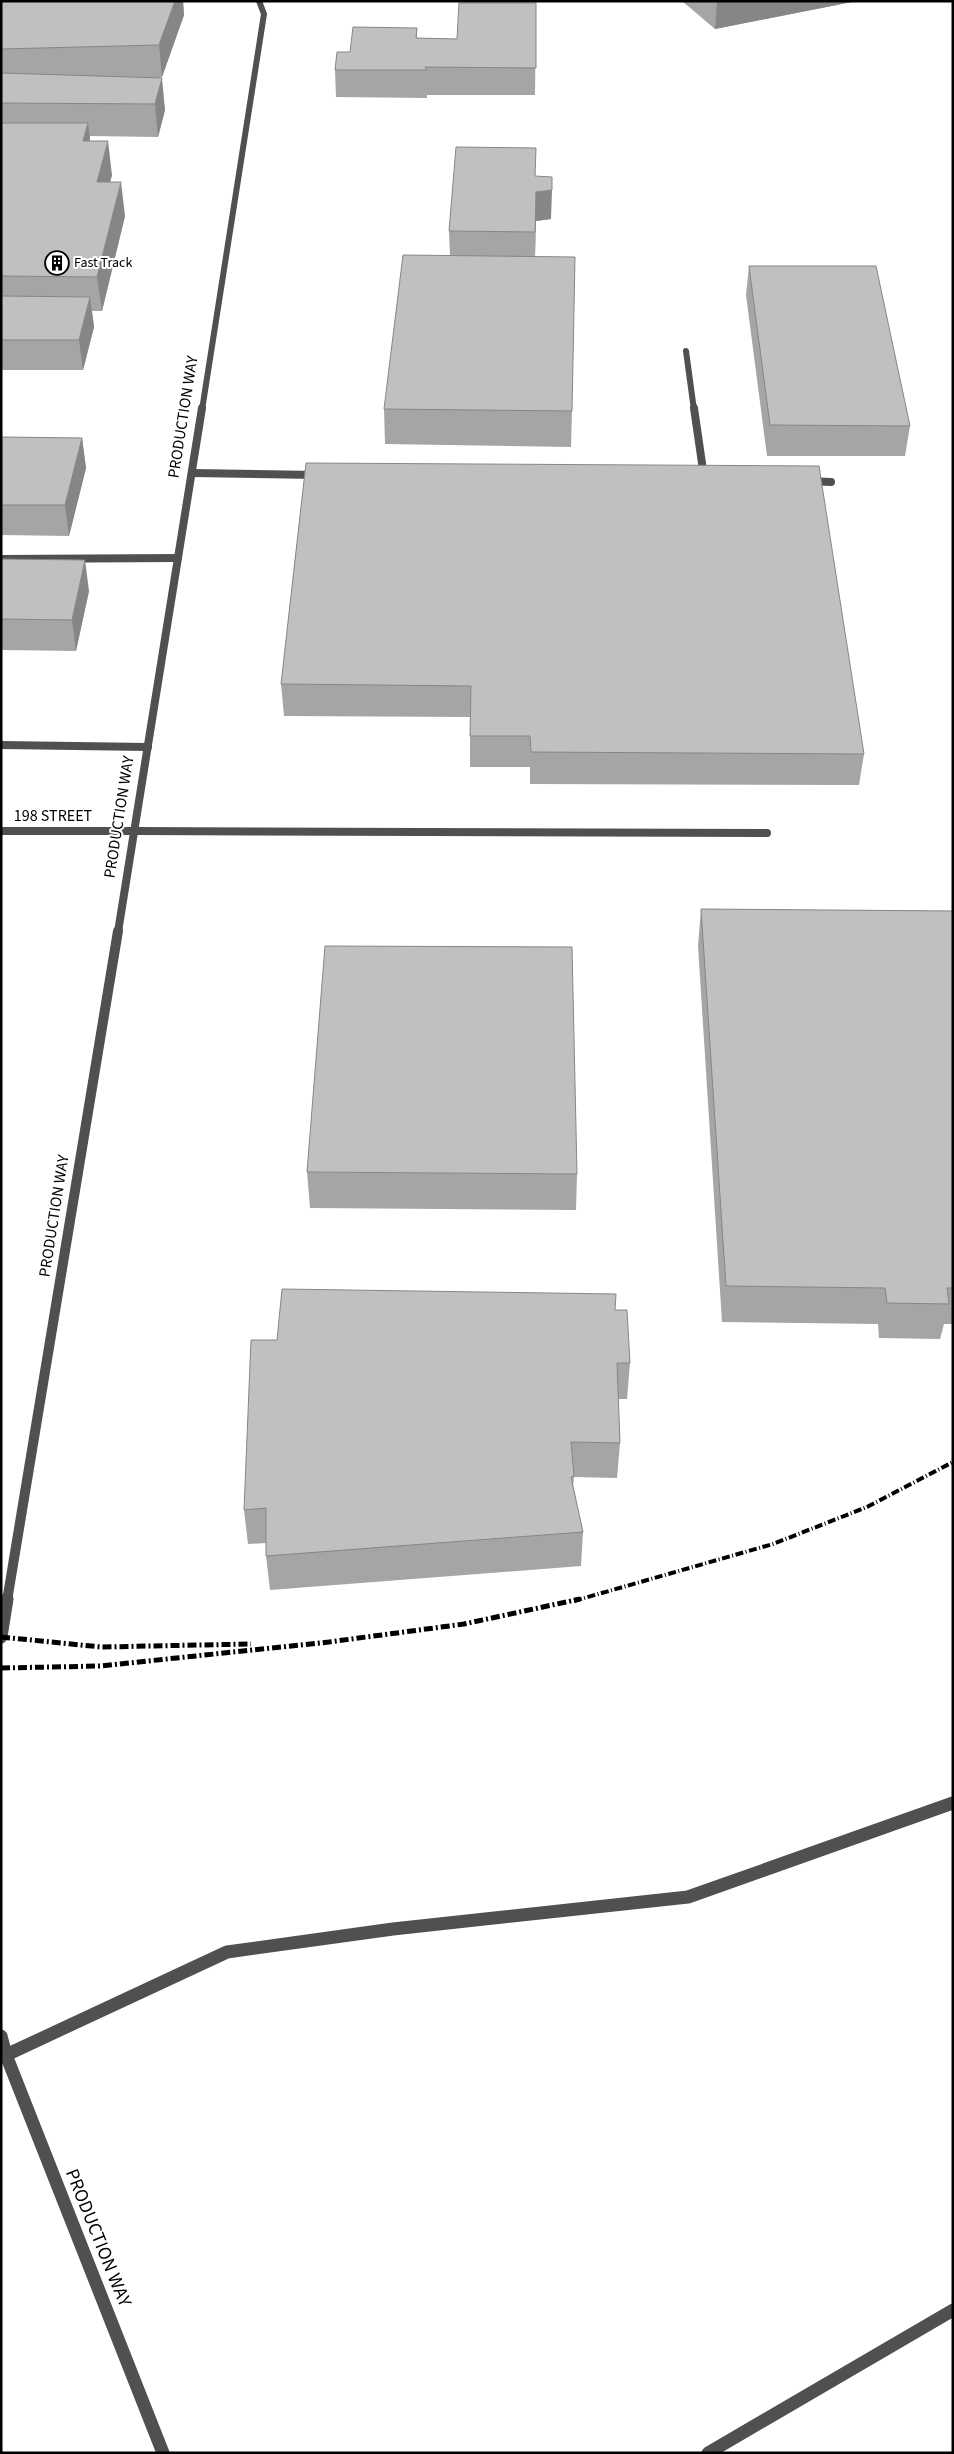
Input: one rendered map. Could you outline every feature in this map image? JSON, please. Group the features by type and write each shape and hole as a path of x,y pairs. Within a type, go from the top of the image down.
{"street":[{"name":"PRODUCTION WAY","path":"1,1637 135,831 192,473 264,14 259,1"},
{"path":"686,351 705,480"},
{"path":"192,473 330,475"},
{"path":"695,480 715,480"},
{"path":"802,481 831,482"},
{"path":"1,558 178,558"},
{"path":"1,745 148,747"},
{"name":"198 STREET","path":"1,831 767,833"},
{"path":"6,2055 228,1952 393,1929 688,1897 953,1803"},
{"name":"PRODUCTION WAY","path":"1,2036 6,2055 163,2453"},
{"path":"708,2453 953,2310"}],"building":[{"path":"1,1 175,1 159,45 1,49"},
{"path":"459,3 536,3 536,68 425,67 427,70 335,70 337,52 350,52 353,27 417,28 416,38 457,39"},
{"path":"1,73 162,78 155,104 1,103"},
{"name":"Fast Track","path":"1,123 88,123 83,141 108,141 97,182 121,182 97,277 1,276"},
{"path":"456,147 536,148 535,176 552,177 552,190 536,192 535,232 449,231"},
{"path":"403,255 575,257 572,411 384,409"},
{"path":"749,266 876,266 910,426 770,425"},
{"path":"1,296 90,297 79,340 1,340"},
{"path":"1,437 82,438 65,505 1,505"},
{"path":"306,463 819,466 864,754 531,752 530,736 470,736 471,686 281,684"},
{"path":"1,559 85,560 72,620 1,619"},
{"path":"701,909 953,911 953,1288 947,1288 949,1304 887,1303 885,1288 726,1286"},
{"path":"325,946 572,947 577,1174 307,1172"},
{"path":"282,1289 616,1294 615,1310 627,1310 630,1363 617,1363 620,1443 571,1442 574,1476 571,1477 583,1532 266,1556 266,1508 244,1510 251,1340 277,1340"}],"railway":[{"path":"574,1601 773,1544 867,1507 953,1462"},
{"path":"1,1668 100,1666 329,1642 464,1624 580,1599"},
{"path":"1,1637 101,1647 251,1644"}],"place":[{"name":"Fast Track","path":"57,263"}]}
